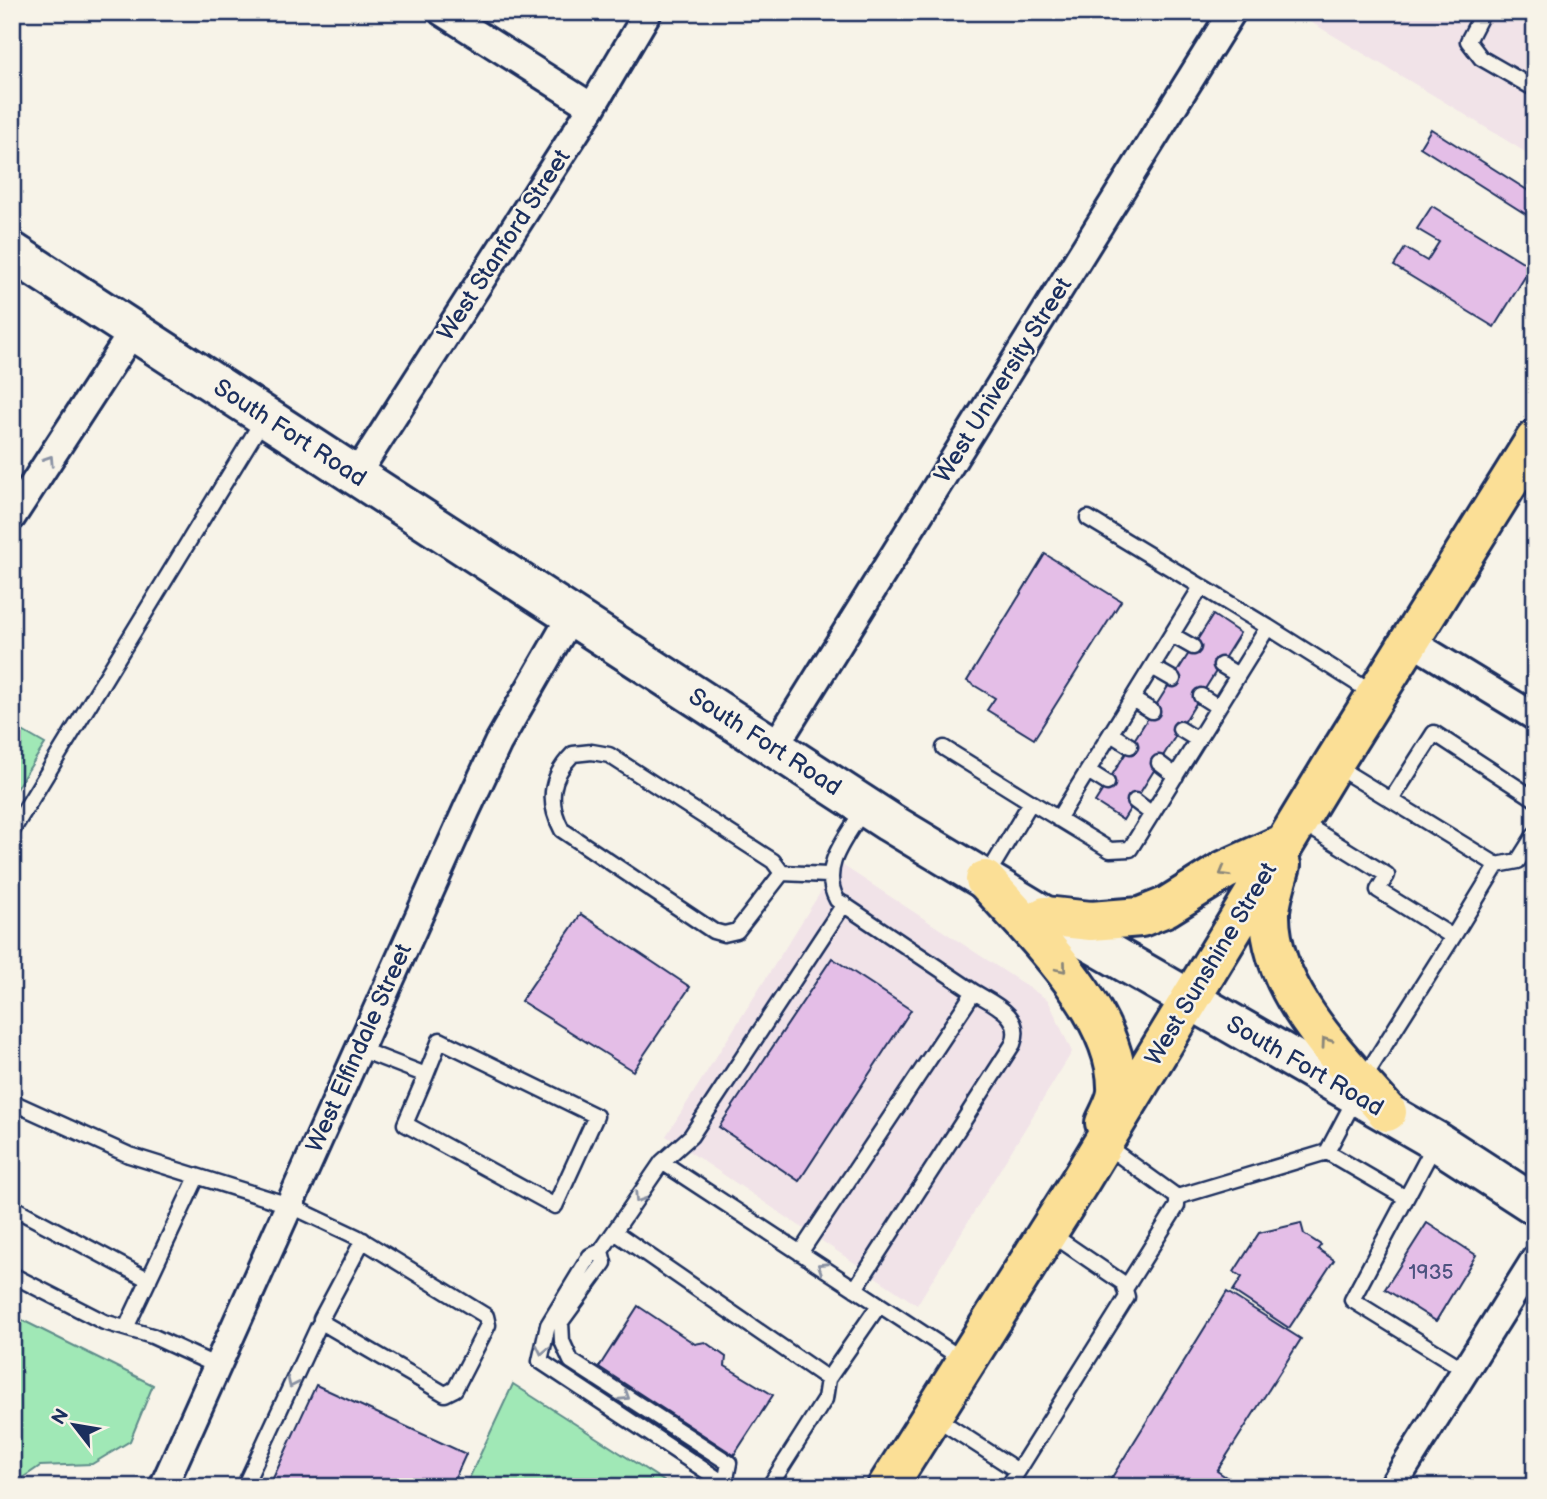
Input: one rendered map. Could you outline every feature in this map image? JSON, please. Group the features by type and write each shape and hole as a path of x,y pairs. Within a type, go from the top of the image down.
{"main road":[{"name":"West Sunshine Street","path":"887,1487 1103,1144 1333,764 1535,440"},
{"path":"1045,916 1091,921 1141,916 1166,907 1292,832"},
{"path":"1292,832 1270,912 1278,954 1288,980 1311,1021 1368,1097"},
{"path":"985,880 1067,972 1085,998 1106,1041 1117,1094 1080,1181"}],"street":[{"path":"442,12 592,107"},
{"name":"West Stanford Street","path":"356,475 592,107 648,12"},
{"name":"West University Street","path":"774,748 1233,12"},
{"name":"South Fort Road","path":"12,252 865,807 1045,916 1368,1097 1535,1205"},
{"path":"12,517 133,331"},
{"name":"West Elfindale Street","path":"163,1487 498,743 571,616"},
{"path":"1410,641 1535,717"},
{"path":"1392,1487 1535,1259"}],"lane":[{"path":"1483,12 1468,41 1481,58 1535,89"},
{"path":"12,831 265,417"},
{"path":"1088,518 1376,695"},
{"path":"1058,819 1201,587"},
{"path":"944,748 1111,850 1120,852 1130,849 1268,627"},
{"path":"1172,635 1193,647"},
{"path":"1221,665 1238,675"},
{"path":"1152,667 1172,679"},
{"path":"1201,696 1218,707"},
{"path":"1132,699 1152,711"},
{"path":"1180,729 1198,740"},
{"path":"1391,800 1434,733 1535,799"},
{"path":"1111,734 1130,746"},
{"path":"593,752 609,755 773,861 782,873 737,931 724,934 713,931 562,831 554,815 554,780 573,754 593,752"},
{"path":"1159,763 1176,776"},
{"path":"1333,764 1497,865 1518,861 1535,834"},
{"path":"1088,771 1107,783"},
{"path":"1135,801 1152,814"},
{"path":"985,880 1031,802"},
{"path":"855,1289 1013,1044 1017,1033 1013,1020 837,900 830,887 828,875 833,860 865,807"},
{"path":"1292,832 1387,875 1378,890 1452,937"},
{"path":"1177,1196 1327,1152 1368,1097 1452,937 1497,865"},
{"path":"782,873 828,875"},
{"path":"601,1251 604,1263 561,1322 562,1341 571,1361 729,1462 727,1485 540,1361 548,1325 590,1256 601,1251 662,1163 691,1136 844,904"},
{"path":"800,1253 974,992"},
{"path":"440,1040 596,1116 555,1206 405,1124 426,1075 440,1040"},
{"path":"359,1049 426,1075"},
{"path":"12,1102 129,1155 289,1205 362,1240 485,1316 488,1325 455,1389 445,1394 323,1323 321,1319 362,1240"},
{"path":"1436,1140 1352,1300 1465,1370"},
{"path":"1103,1144 1177,1196"},
{"path":"1327,1152 1406,1198"},
{"path":"662,1163 965,1362"},
{"path":"126,1328 197,1177"},
{"path":"1125,1289 1177,1206 1177,1196"},
{"path":"12,1207 149,1279"},
{"path":"1008,1487 1127,1297 1123,1283 1048,1232"},
{"path":"616,1233 828,1379"},
{"path":"12,1275 104,1322 152,1336 217,1366"},
{"path":"769,1487 825,1399 828,1379 879,1305"},
{"path":"244,1487 319,1325 323,1323"},
{"path":"932,1415 1018,1471"}],"shaded area":[{"path":"1294,12 1535,12 1535,158 1443,101"},
{"path":"839,863 1048,1000 1072,1052 917,1305 666,1136"}],"green space":[{"path":"12,725 45,744 12,795"},
{"path":"12,1315 153,1385 130,1441 92,1464 40,1466 12,1485"},
{"path":"513,1384 673,1487 465,1487"}],"building":[{"path":"1431,129 1535,195 1535,220 1420,147"},
{"path":"1432,206 1531,267 1494,327 1394,266 1405,248 1427,261 1439,242 1417,229"},
{"path":"1045,554 1121,601 1034,739 987,710 995,698 967,681"},
{"path":"1213,615 1240,633 1123,820 1095,802"},
{"path":"581,914 690,987 633,1071 521,1001"},
{"path":"832,958 911,1010 799,1181 719,1127"},
{"path":"1301,1223 1304,1234 1321,1245 1318,1249 1334,1260 1289,1328 1233,1291 1242,1277 1234,1272 1259,1233"},
{"path":"1427,1223 1476,1255 1436,1321 1385,1289"},
{"path":"1227,1292 1301,1339 1217,1471 1241,1487 1106,1487"},
{"path":"638,1306 695,1344 705,1342 726,1357 725,1366 773,1395 734,1455 599,1367"},
{"path":"316,1385 466,1454 451,1487 269,1487"}]}
